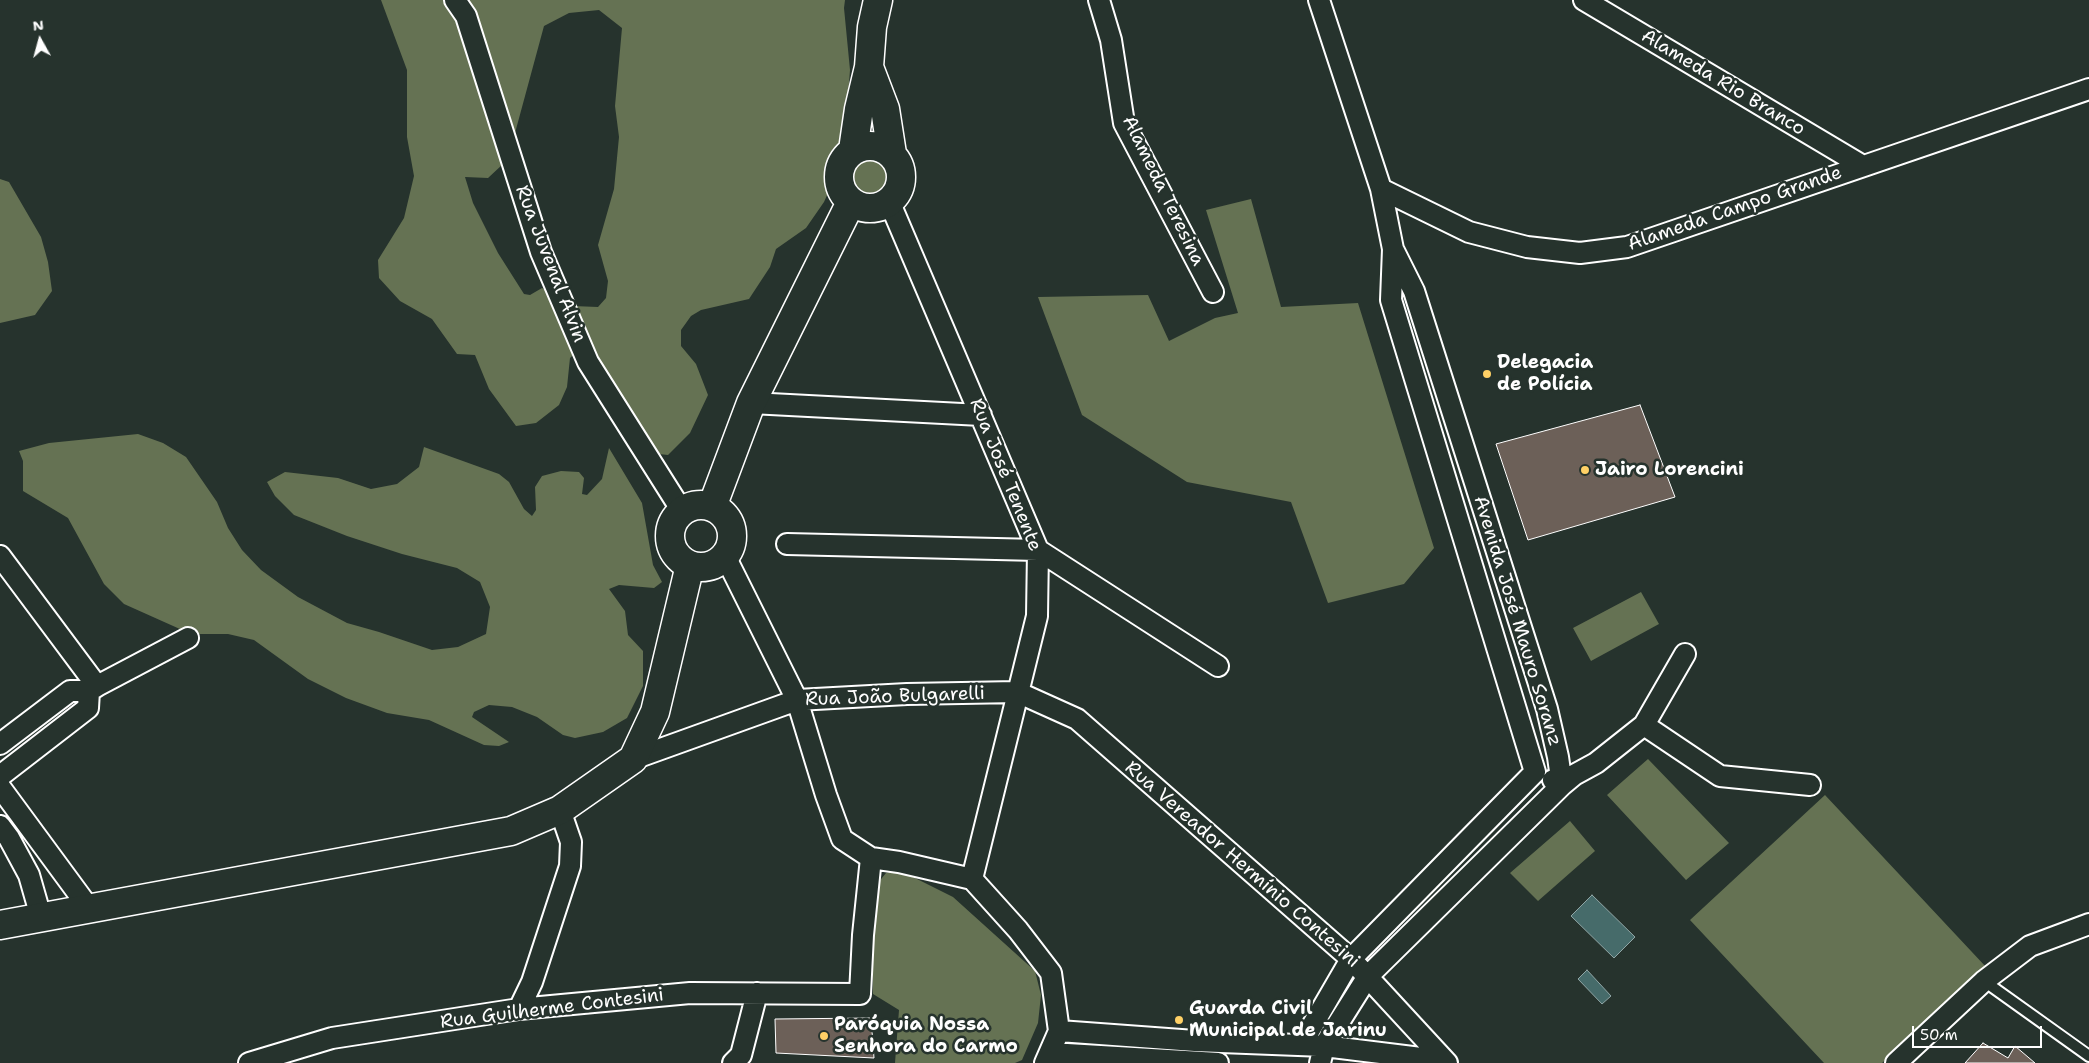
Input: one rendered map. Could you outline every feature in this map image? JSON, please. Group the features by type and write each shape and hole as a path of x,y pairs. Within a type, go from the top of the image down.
{"main road":[{"path":"853,150 859,109 869,67 872,27 878,0"},
{"path":"869,67 885,109 892,154 899,168 900,183 890,201 881,206 860,207 851,202 839,186 838,176 843,161 853,150 863,146 873,146 892,154"},
{"path":"712,507 751,403 851,202"},
{"path":"692,506 712,507 727,519 731,528 730,548 717,563 708,567 698,568 678,558 672,550 669,539 670,528 675,518 682,511 692,506"},
{"path":"0,925 511,831 560,810 633,759 655,712 690,565"}],"street":[{"name":"Rua Juvenal Alvin","path":"455,0 466,16 541,252 588,362 682,511"},
{"name":"Alameda Teresina","path":"1099,0 1111,40 1124,123 1213,292"},
{"name":"Avenida José Mauro Soranz","path":"1301,1045 1351,959 1535,772 1391,300 1393,249 1381,189 1319,0"},
{"name":"Alameda Rio Branco","path":"1584,0 1863,166"},
{"name":"Alameda Campo Grande","path":"1381,189 1469,232 1527,248 1580,253 1627,247 2089,88"},
{"name":"Rua José Tenente","path":"890,201 1038,550 1037,616 972,879"},
{"name":"Avenida José Mauro Soranz","path":"1393,249 1414,291 1547,709 1562,785"},
{"path":"751,403 981,416"},
{"path":"787,544 1038,550 1218,666"},
{"path":"0,556 93,688 88,708 0,776"},
{"path":"725,556 797,700 826,795 842,838 871,858 900,862 972,879 1018,930 1051,973 1059,1031 1047,1058 1218,1063"},
{"path":"0,744 70,690 93,688 188,638"},
{"path":"1322,1055 1368,976 1562,785 1574,775 1596,763 1644,725 1685,654"},
{"name":"Rua João Bulgarelli","path":"633,759 797,700 907,694 1017,692"},
{"name":"Rua Vereador Hermínio Contesini","path":"1017,692 1076,719 1351,959 1446,1062"},
{"path":"1644,725 1720,776 1810,785"},
{"path":"1535,772 1562,785"},
{"path":"0,787 89,908"},
{"path":"519,1010 532,982 570,866 571,842 560,810"},
{"path":"0,826 9,838 29,875 41,917"},
{"name":"Rua Guilherme Contesini","path":"249,1063 332,1038 519,1010 690,993 860,994 863,934 871,858"},
{"path":"1896,1063 1984,982 2030,946 2089,924"},
{"path":"733,1063 741,1054 757,993"},
{"path":"1059,1031 1195,1041 1301,1045 1322,1055 1446,1062"},
{"path":"1192,1062 1195,1041"}],"lane":[{"path":"1984,982 2089,1056"}],"green space":[{"path":"381,0 845,0 844,8 850,70 845,136 836,175 824,202 806,228 776,249 770,267 749,299 701,310 691,316 681,330 681,346 696,364 708,395 690,433 668,455 659,454 631,425 575,353 570,358 567,387 559,405 536,423 516,426 489,389 475,355 457,354 432,319 400,301 379,278 378,260 404,218 414,176 407,137 407,70","holes":["599,10 622,28 615,106 619,137 614,189 598,245 608,281 606,298 598,307 573,306 542,288 530,295 524,294 498,253 473,203 465,177 488,178 517,151 515,133 544,26 569,13"]},
{"path":"869,151 877,153 886,161 890,172 888,180 880,189 869,193 861,191 852,183 848,172 850,164 858,155"},
{"path":"0,179 9,182 41,237 48,262 52,291 35,315 0,323"},
{"path":"1251,199 1281,307 1358,303 1434,548 1404,584 1328,603 1291,502 1187,482 1082,415 1038,297 1148,295 1169,341 1215,318 1238,313 1206,210"},
{"path":"138,434 163,443 186,457 217,502 228,528 242,550 261,570 298,597 347,623 432,650 458,647 486,634 490,607 480,582 457,568 402,554 347,536 294,515 275,496 267,482 285,472 338,478 371,489 397,484 419,467 424,447 499,474 509,482 524,509 532,516 536,510 535,487 542,476 561,471 579,472 584,478 582,494 587,495 602,479 609,448 642,503 653,565 662,582 654,588 619,585 609,589 625,611 628,635 643,651 643,686 627,718 603,732 575,738 563,735 537,717 512,707 489,705 474,712 472,717 509,742 499,746 484,745 429,720 387,713 346,698 308,679 254,640 228,634 191,634 124,604 104,584 68,518 23,491 23,461 19,451 49,443"},
{"path":"1641,592 1659,624 1591,661 1573,628"},
{"path":"1648,759 1729,843 1686,880 1607,795"},
{"path":"1825,795 1986,967 1882,1063 1824,1063 1690,920"},
{"path":"1570,821 1595,851 1538,901 1510,873"},
{"path":"901,871 953,897 1035,971 1041,995 1038,1023 1022,1060 1015,1063 895,1063 899,1010 873,994 873,900 877,884 886,873"}],"water":[{"path":"1592,895 1635,937 1614,958 1571,916"},
{"path":"1587,970 1611,996 1602,1004 1578,979"}],"building":[{"name":"Jairo Lorencini","path":"1640,405 1675,497 1528,540 1496,444"},
{"name":"Paróquia Nossa Senhora do Carmo","path":"871,1018 874,1058 776,1053 775,1019"},
{"path":"1983,1043 2008,1058 2015,1046 2035,1063 1965,1063"}],"place":[{"name":"Delegacia de Polícia","path":"1487,374"},
{"name":"Jairo Lorencini","path":"1585,470"},
{"name":"Guarda Civil Municipal de Jarinu","path":"1179,1020"},
{"name":"Paróquia Nossa Senhora do Carmo","path":"824,1036"}]}
